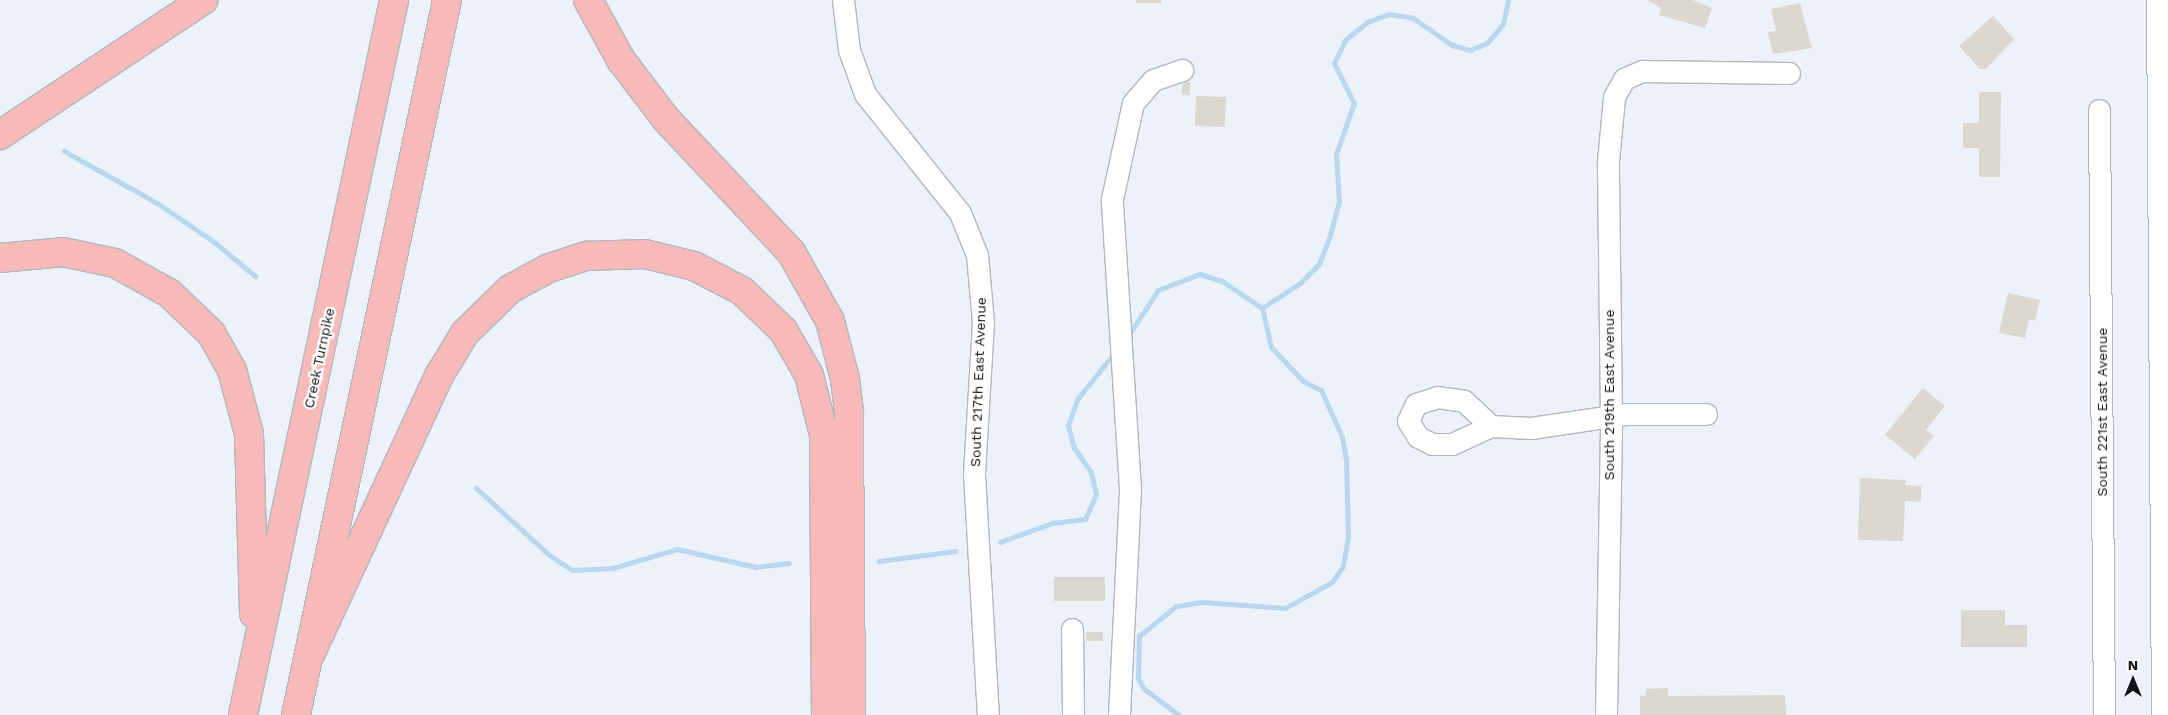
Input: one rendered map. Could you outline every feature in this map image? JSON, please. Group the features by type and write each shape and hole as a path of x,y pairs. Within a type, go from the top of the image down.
{"highway":[{"path":"0,135 204,0"},
{"name":"Creek Turnpike","path":"243,715 394,0"},
{"path":"296,715 447,0"},
{"path":"588,0 621,60 660,112 792,252 830,321 845,379 849,413 852,715"},
{"path":"0,258 63,252 115,263 170,293 211,333 232,370 249,434 255,657"},
{"path":"309,657 453,350 478,318 510,288 568,261 626,254 679,261 726,281 771,316 794,345 816,394 824,435 826,707"}],"street":[{"name":"South 217th East Avenue","path":"843,0 849,50 865,94 960,213 977,255 983,322 974,474 988,715"},
{"path":"2157,0 2162,715"},
{"path":"1119,715 1130,489 1117,313 1112,199 1126,123 1143,90 1153,80 1182,70"},
{"name":"South 219th East Avenue","path":"1606,715 1611,417 1608,161 1614,97 1624,78 1642,71 1789,73"},
{"name":"South 221st East Avenue","path":"2099,110 2104,715"},
{"path":"1492,426 1531,428 1611,417 1706,414"},
{"path":"1072,629 1073,715"}],"building":[{"path":"1136,0 1161,0 1161,3 1136,3"},
{"path":"1647,0 1693,0 1712,8 1705,28 1659,15 1661,8"},
{"path":"1800,3 1812,48 1773,54 1768,32 1776,31 1771,9"},
{"path":"1993,16 2014,39 1986,69 1980,69 1959,46"},
{"path":"1183,81 1191,82 1189,95 1181,94"},
{"path":"1979,92 2001,92 2000,177 1979,177 1979,148 1963,148 1963,123 1979,123"},
{"path":"1196,96 1226,97 1225,127 1195,126"},
{"path":"2008,293 2040,300 2035,321 2029,319 2025,338 1999,333"},
{"path":"1923,388 1945,406 1926,430 1934,436 1915,459 1885,435"},
{"path":"1860,478 1906,480 1905,485 1921,486 1921,502 1905,501 1903,541 1858,540"},
{"path":"1054,577 1105,577 1105,601 1054,601"},
{"path":"1961,610 2005,610 2005,625 2027,625 2027,647 1961,647"},
{"path":"1086,632 1103,632 1103,641 1086,641"},
{"path":"1668,688 1668,696 1785,695 1786,715 1640,715 1640,696 1646,696 1646,689"}],"waterway":[{"path":"1262,308 1300,283 1319,264 1330,235 1339,202 1336,154 1354,103 1334,63 1345,40 1367,22 1389,14 1413,18 1452,45 1470,50 1487,43 1503,24 1508,0"},
{"path":"64,151 157,203 213,241 255,276"},
{"path":"1128,336 1158,290 1200,274 1222,281 1262,308 1271,347 1303,381 1321,390 1342,437 1346,459 1348,537 1343,566 1332,582 1285,608 1202,602 1176,606 1139,636 1138,678 1144,689 1179,715"},
{"path":"1000,542 1052,523 1085,519 1096,494 1091,472 1074,448 1068,425 1078,398 1115,352"},
{"path":"476,488 548,554 572,570 613,568 677,549 756,567 789,563"},
{"path":"879,561 955,551"}]}
